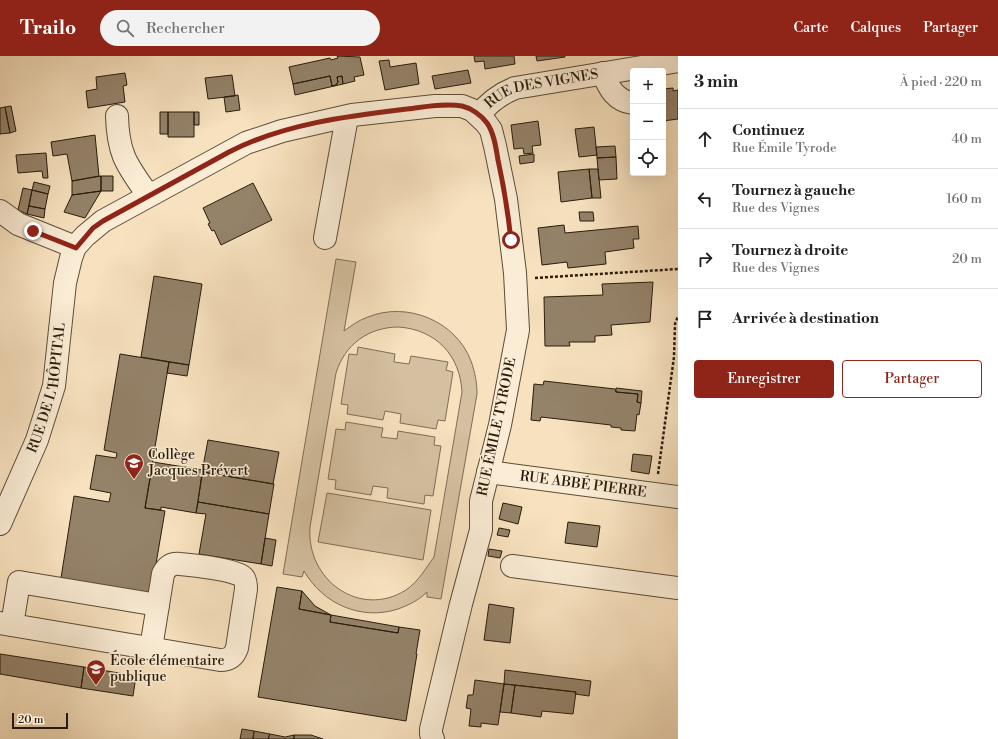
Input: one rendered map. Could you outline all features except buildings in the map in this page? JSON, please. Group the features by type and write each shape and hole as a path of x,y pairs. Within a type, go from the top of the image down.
{"street":[{"name":"RUE DES VIGNES","path":"76,248 93,228 103,221 246,143 282,131 347,117 428,107 462,106 479,115 495,98 516,88 678,61"},
{"path":"603,73 608,86 616,96 624,102 630,103"},
{"name":"RUE ÉMILE TYRODE","path":"433,739 431,728 461,604 481,530 481,501 500,425 518,330 516,280 506,198 496,146 491,130 479,115"},
{"path":"117,116 117,134 121,152 129,168 148,196"},
{"path":"325,238 347,117"},
{"path":"0,211 18,224 76,248"},
{"name":"RUE DE L'HÔPITAL","path":"0,524 37,440 54,386 66,277 71,258 76,248"},
{"name":"RUE ABBÉ PIERRE","path":"488,472 678,497"},
{"path":"151,648 165,569 174,563 234,572 243,577 246,583 246,589 237,648 232,657 226,660 220,660 6,624 19,582 158,605"},
{"path":"512,566 678,588"}],"path":[{"path":"516,280 678,269"},
{"path":"656,494 674,357 675,324 678,316"}],"shaded area":[{"path":"336,259 356,262 344,331 368,317 383,313 414,313 442,325 454,335 464,347 474,369 477,394 441,599 427,597 427,592 414,602 398,609 370,613 357,611 332,601 312,583 304,571 302,577 283,574","holes":["399,327 412,329 435,339 444,347 457,367 462,392 434,557 418,579 406,590 389,598 371,600 354,597 339,589 326,578 317,563 311,546 310,527 336,373 345,354 360,339 368,334 388,328"]},
{"path":"358,347 395,354 394,362 409,364 411,356 448,362 446,370 453,372 445,421 438,420 436,429 400,423 401,414 385,411 383,420 347,414 348,405 341,404 349,354 357,355"},
{"path":"346,422 383,428 381,437 397,439 398,431 435,437 434,445 441,446 433,496 425,495 424,504 387,498 388,488 373,486 371,495 335,489 336,480 328,479 336,429 345,430"},
{"path":"327,493 431,510 423,560 318,542"}],"place":[{"name":"Collège Jacques Prévert","path":"134,480"},
{"name":"École élémentaire publique","path":"96,686"}],"route":[{"path":"33,231 76,248 93,228 103,221 246,143 264,136 352,115 435,106 462,106 479,115 491,130 496,146 506,198 511,240"}]}
